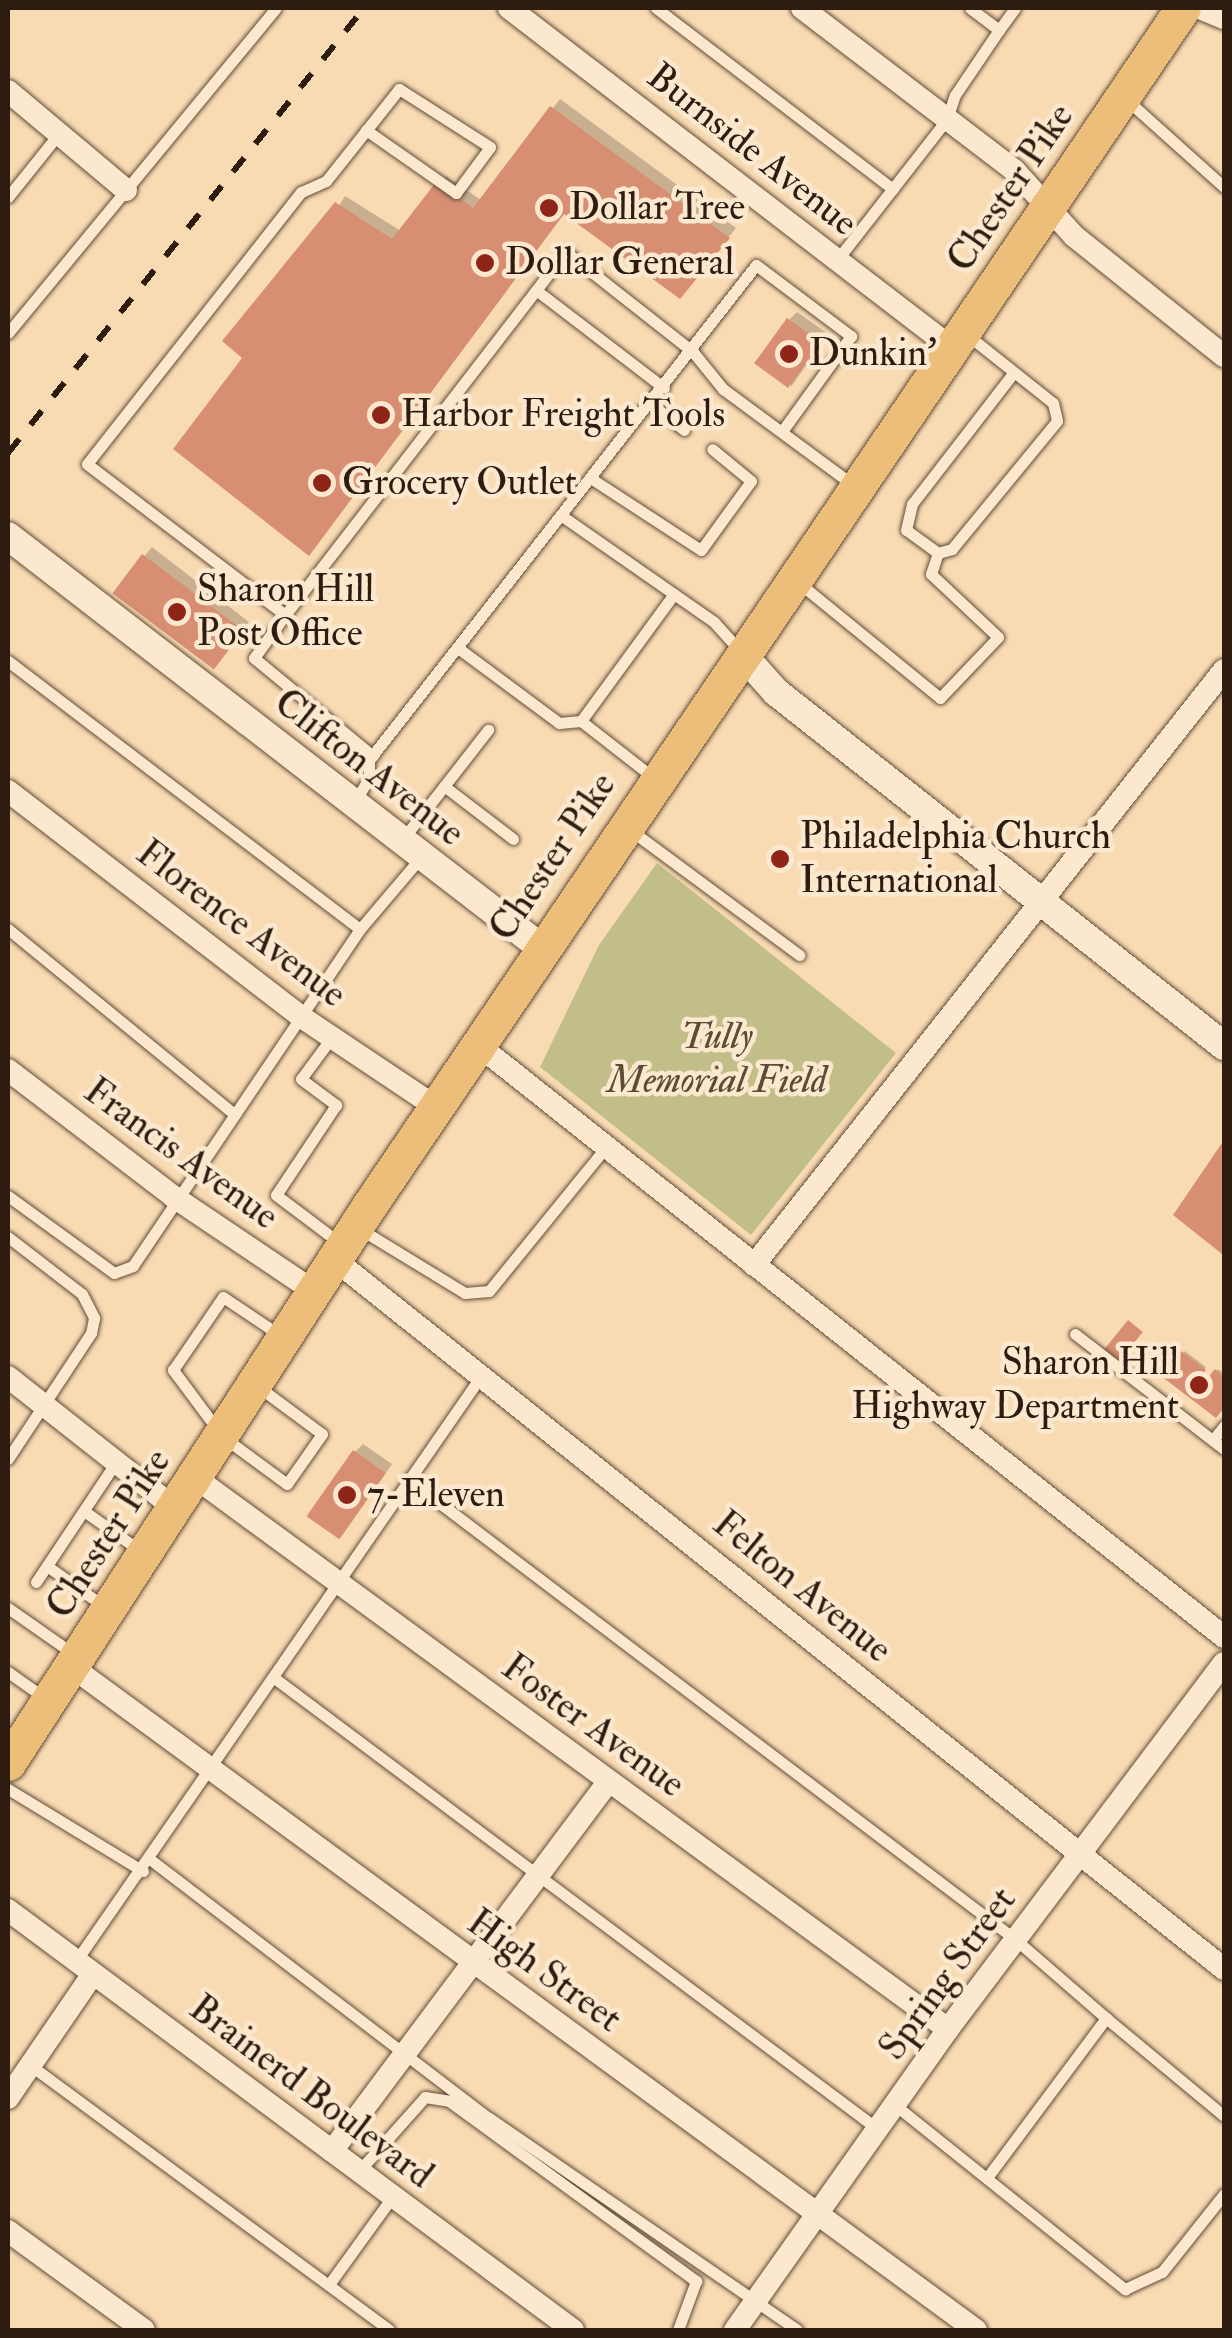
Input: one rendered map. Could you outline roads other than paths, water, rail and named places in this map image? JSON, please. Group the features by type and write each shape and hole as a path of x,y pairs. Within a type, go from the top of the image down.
{"main road":[{"name":"Chester Pike","path":"13,1742 49,1701 436,1107 792,578 1050,209 1184,8"}],"street":[{"name":"Burnside Avenue","path":"509,8 837,260 959,340"},
{"path":"802,8 1014,170 1050,209 1224,356"},
{"path":"1200,8 1224,18"},
{"path":"8,90 126,190"},
{"name":"Clifton Avenue","path":"8,536 543,949"},
{"path":"742,654 776,692 1224,1046"},
{"path":"754,1264 1037,901 1220,686"},
{"name":"Florence Avenue","path":"8,790 300,1016 436,1107"},
{"path":"478,1045 1224,1637"},
{"name":"Francis Avenue","path":"8,1070 174,1197 315,1292"},
{"name":"Felton Avenue","path":"345,1244 480,1376 1224,1969"},
{"path":"8,1377 177,1510"},
{"name":"Foster Avenue","path":"197,1479 948,2029"},
{"name":"High Street","path":"75,1662 211,1769 976,2330"},
{"name":"Spring Street","path":"735,2330 948,2029 1224,1663"},
{"path":"332,2151 609,1781"},
{"name":"Brainerd Boulevard","path":"8,1910 573,2330"},
{"path":"8,2098 84,1967"},
{"path":"8,2231 144,2330"}],"lane":[{"path":"8,333 276,8"},
{"path":"656,8 893,189"},
{"path":"970,8 999,30"},
{"path":"837,260 948,119 955,95 1015,8"},
{"path":"285,615 88,464 301,192 326,180 366,130 399,89 490,147 456,193 366,130"},
{"path":"1124,98 1224,187"},
{"path":"8,197 60,132"},
{"path":"372,756 254,658 566,252 693,352 724,389 856,487"},
{"path":"354,803 372,756 693,352 756,266 851,336 783,430"},
{"path":"536,290 664,388"},
{"path":"959,340 1052,403 1057,421 952,550 938,553 906,530 912,504 1011,376"},
{"path":"651,404 684,430"},
{"path":"592,480 701,550 751,481 712,449"},
{"path":"562,516 714,622 742,654"},
{"path":"792,578 940,698 998,637 932,574 938,553"},
{"path":"581,721 674,594"},
{"path":"458,648 559,723 581,721 657,780"},
{"path":"8,661 360,929"},
{"path":"8,1196 114,1273 133,1266 174,1197 235,1115 360,929 412,848 444,786 488,730"},
{"path":"444,786 513,840"},
{"path":"625,826 798,955"},
{"path":"8,929 235,1115"},
{"path":"332,1037 301,1079 336,1106 276,1195 345,1244 465,1293 490,1291 504,1281 606,1147"},
{"path":"8,1237 92,1304 92,1333 8,1459"},
{"path":"256,1384 322,1434 287,1484 224,1437 172,1370 223,1297 286,1338"},
{"path":"1076,1334 1224,1449"},
{"path":"84,1967 211,1769 480,1376"},
{"path":"1212,1440 1224,1426"},
{"path":"36,1582 116,1462"},
{"path":"408,1479 1016,1940 1224,2116"},
{"path":"84,1511 147,1555"},
{"path":"47,1566 110,1610"},
{"path":"8,1608 75,1662"},
{"path":"8,1672 49,1701"},
{"path":"274,1677 540,1872 879,2130"},
{"path":"8,1789 147,1865 406,2052 504,2129 798,2330"},
{"path":"989,2175 1106,2018"},
{"path":"30,2065 390,2330"},
{"path":"359,2172 425,2097 449,2101 696,2281 678,2330"},
{"path":"895,2105 989,2175 1101,2276 1125,2289 1162,2272 1224,2194"},
{"path":"330,2283 392,2196"}],"railway":[{"path":"8,453 364,8"}],"place":[{"name":"Dollar Tree","path":"549,208"},
{"name":"Dollar General","path":"485,263"},
{"name":"Dunkin'","path":"789,354"},
{"name":"Harbor Freight Tools","path":"381,415"},
{"name":"Grocery Outlet","path":"322,483"},
{"name":"Sharon Hill Post Office","path":"177,612"},
{"name":"Philadelphia Church International","path":"780,859"},
{"name":"Sharon Hill Highway Department","path":"1199,1385"},
{"name":"7-Eleven","path":"347,1495"}],"park label":[{"name":"Tully Memorial Field","path":"717,1059"}]}
